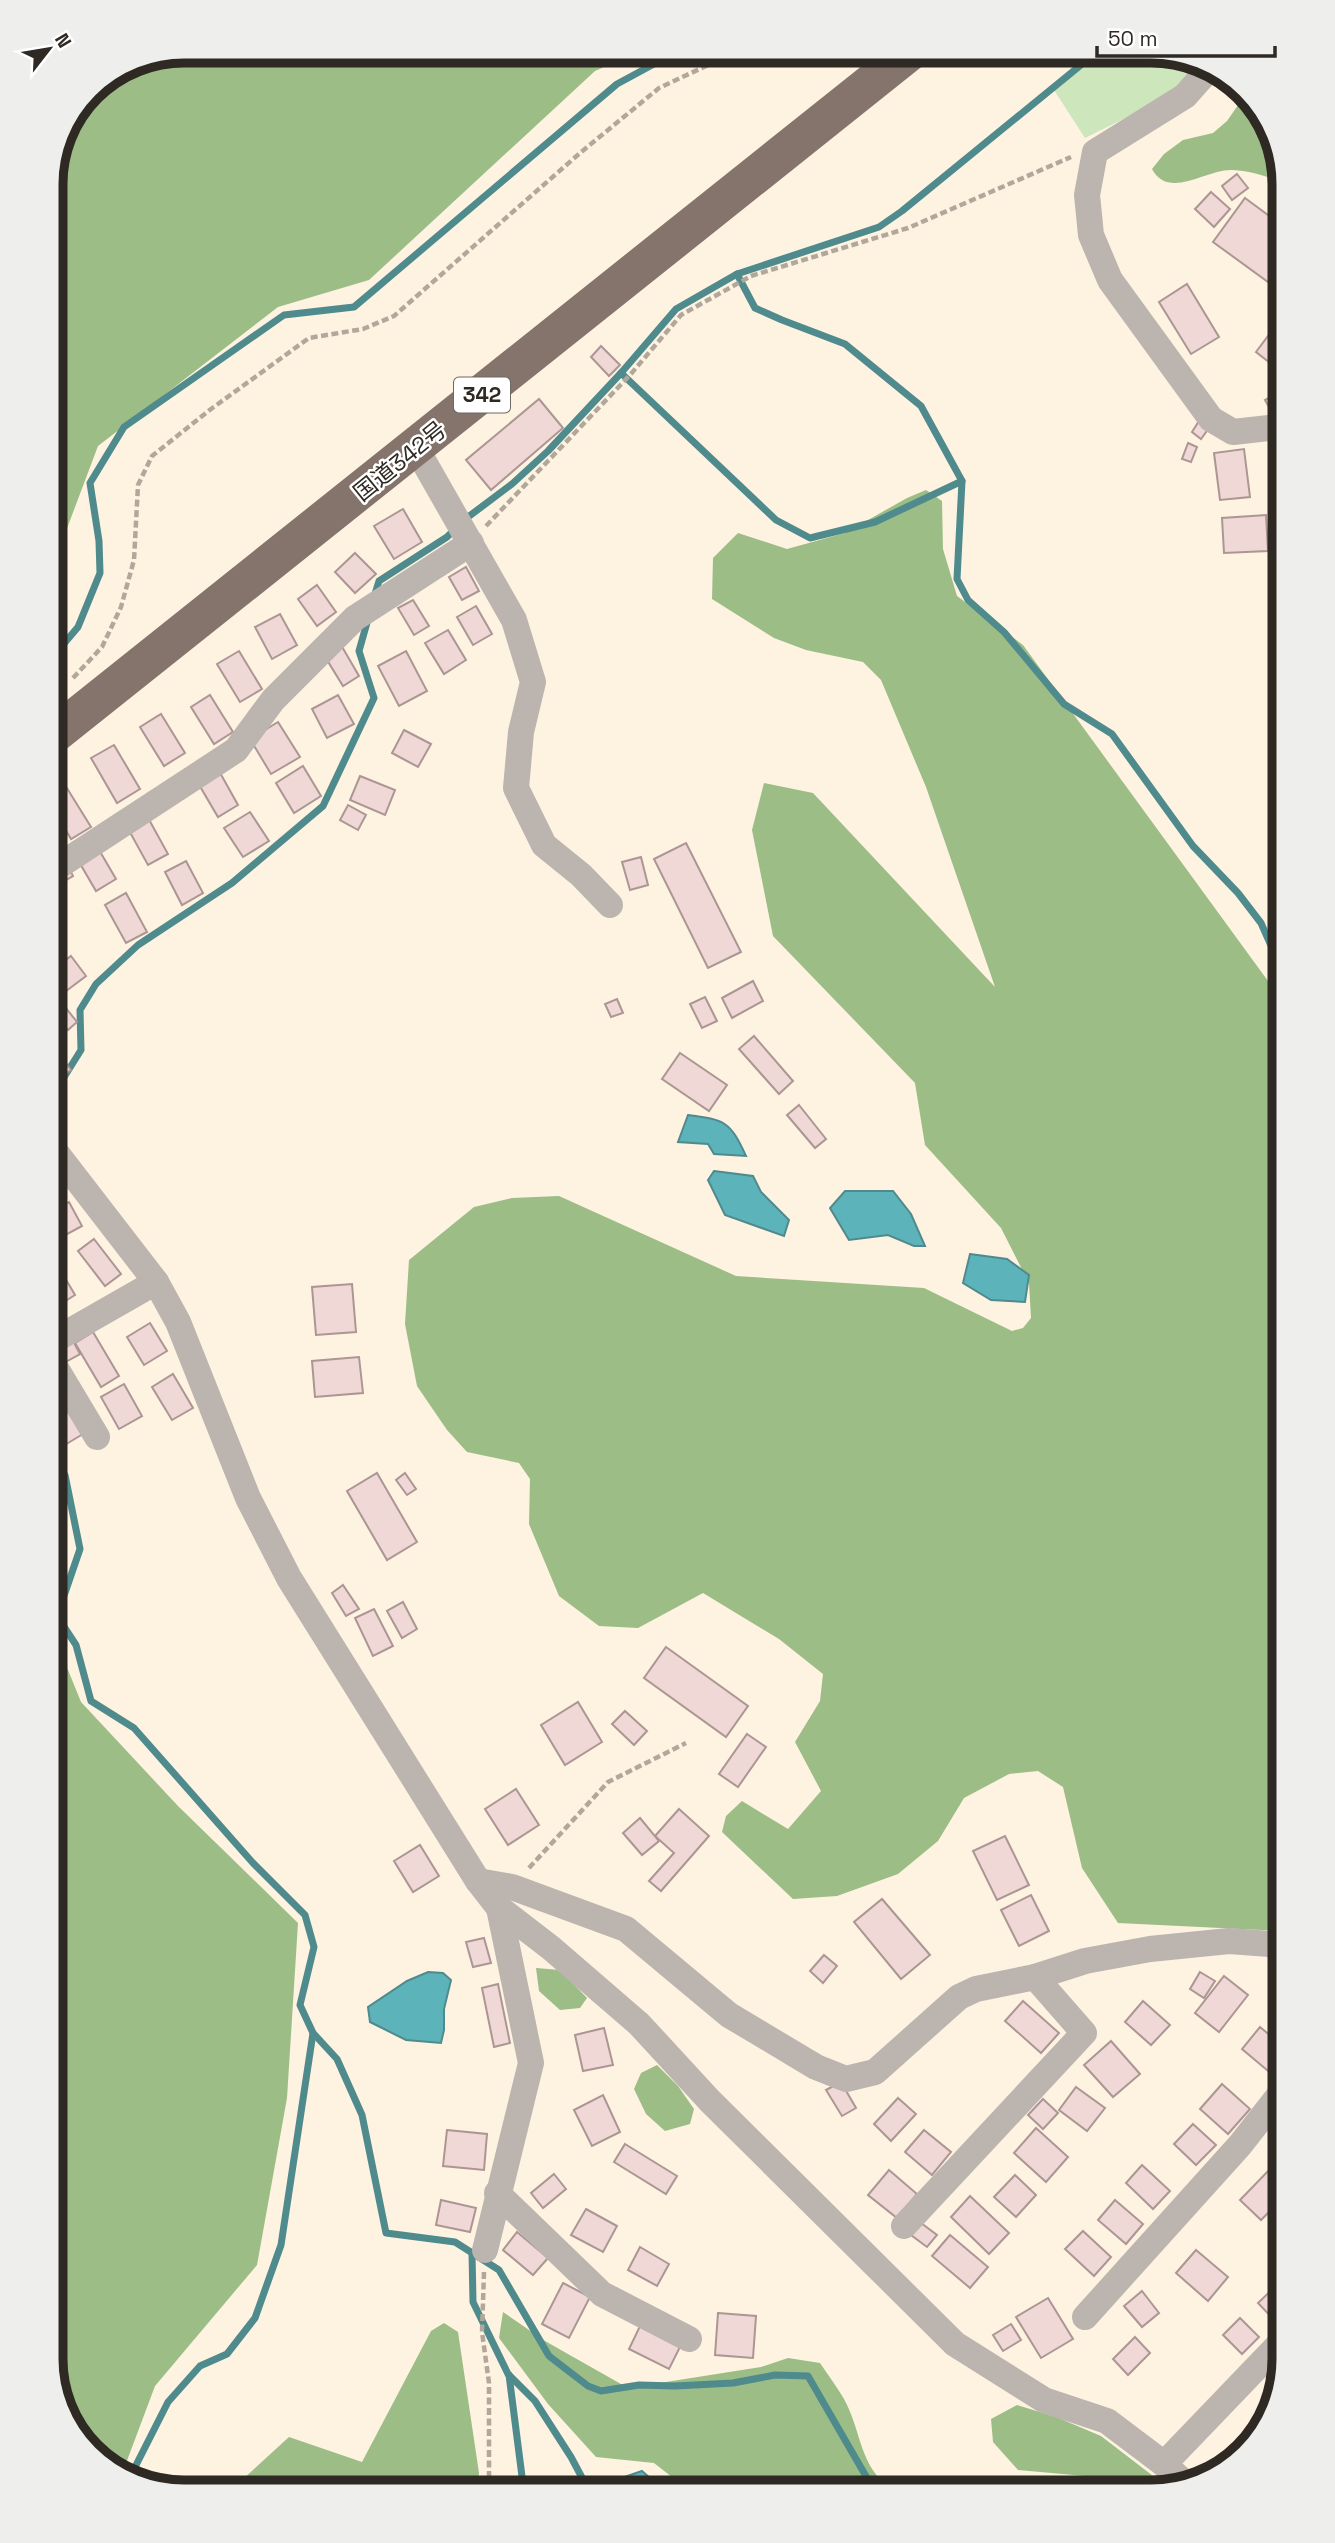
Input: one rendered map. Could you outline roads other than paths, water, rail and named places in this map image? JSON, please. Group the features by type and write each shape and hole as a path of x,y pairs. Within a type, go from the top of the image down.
{"highway":[{"name":"国道342号","path":"63,727 896,63"}],"street":[{"path":"1204,75 1185,96 1095,152 1087,195 1091,235 1110,280 1211,419 1233,432 1272,428"},
{"path":"416,448 514,620 533,682 521,732 516,788 544,845 581,875 610,905"},
{"path":"63,863 236,750 272,699 355,618 471,543"},
{"path":"63,1162 156,1282 178,1322 248,1498 289,1578 478,1881 505,1897 626,1929 729,2015 816,2067 846,2079 876,2072 960,1997 976,1989 1035,1978 1085,1961 1150,1949 1229,1941 1272,1944"},
{"path":"63,1335 156,1282"},
{"path":"63,1380 97,1437"},
{"path":"485,2250 531,2063 505,1897"},
{"path":"505,1897 551,1948 639,2024 710,2102 955,2344 1045,2400 1107,2421 1178,2477"},
{"path":"904,2226 1084,2033 1035,1978"},
{"path":"1085,2317 1240,2145 1272,2105"},
{"path":"498,2193 602,2294 689,2339"},
{"path":"1164,2464 1272,2352"}],"water":[{"path":"688,1115 725,1124 746,1156 714,1154 708,1144 678,1142"},
{"path":"714,1171 753,1176 761,1192 789,1220 784,1236 725,1215 708,1180"},
{"path":"845,1191 893,1191 911,1214 925,1246 914,1246 888,1235 849,1240 830,1208"},
{"path":"970,1254 1007,1259 1029,1275 1025,1302 991,1300 963,1283"},
{"path":"428,1972 443,1973 451,1980 444,2009 441,2043 406,2040 370,2022 368,2007 407,1981"},
{"path":"642,2471 652,2480 616,2480"}],"waterway":[{"path":"63,645 78,627 100,573 99,541 90,483 124,427 284,315 354,307 617,84 656,63"},
{"path":"464,520 512,484 548,451 676,309 737,274 879,227 1083,63"},
{"path":"737,274 755,308 845,344 921,406 962,481 957,579 968,600 1004,632 1064,704 1112,734 1193,846 1238,893 1261,923 1272,948"},
{"path":"621,373 776,520 810,538 875,522 962,481"},
{"path":"375,594 379,581 447,537 456,528"},
{"path":"63,1079 81,1050 80,1010 96,984 138,945 232,883 323,806 374,698 359,651 368,619"},
{"path":"63,1474 80,1549 63,1599"},
{"path":"63,1625 76,1645 91,1701 134,1728 253,1863 305,1915 314,1947 300,2005 313,2033 281,2245 255,2318 227,2354 200,2366 168,2402 134,2470"},
{"path":"313,2033 337,2059 362,2115 386,2233 455,2242 499,2270 549,2356 588,2386 601,2391 639,2385 733,2383 775,2375 808,2376 867,2478"},
{"path":"472,2253 473,2302 508,2374 535,2401 583,2480"},
{"path":"509,2375 522,2480"}]}
